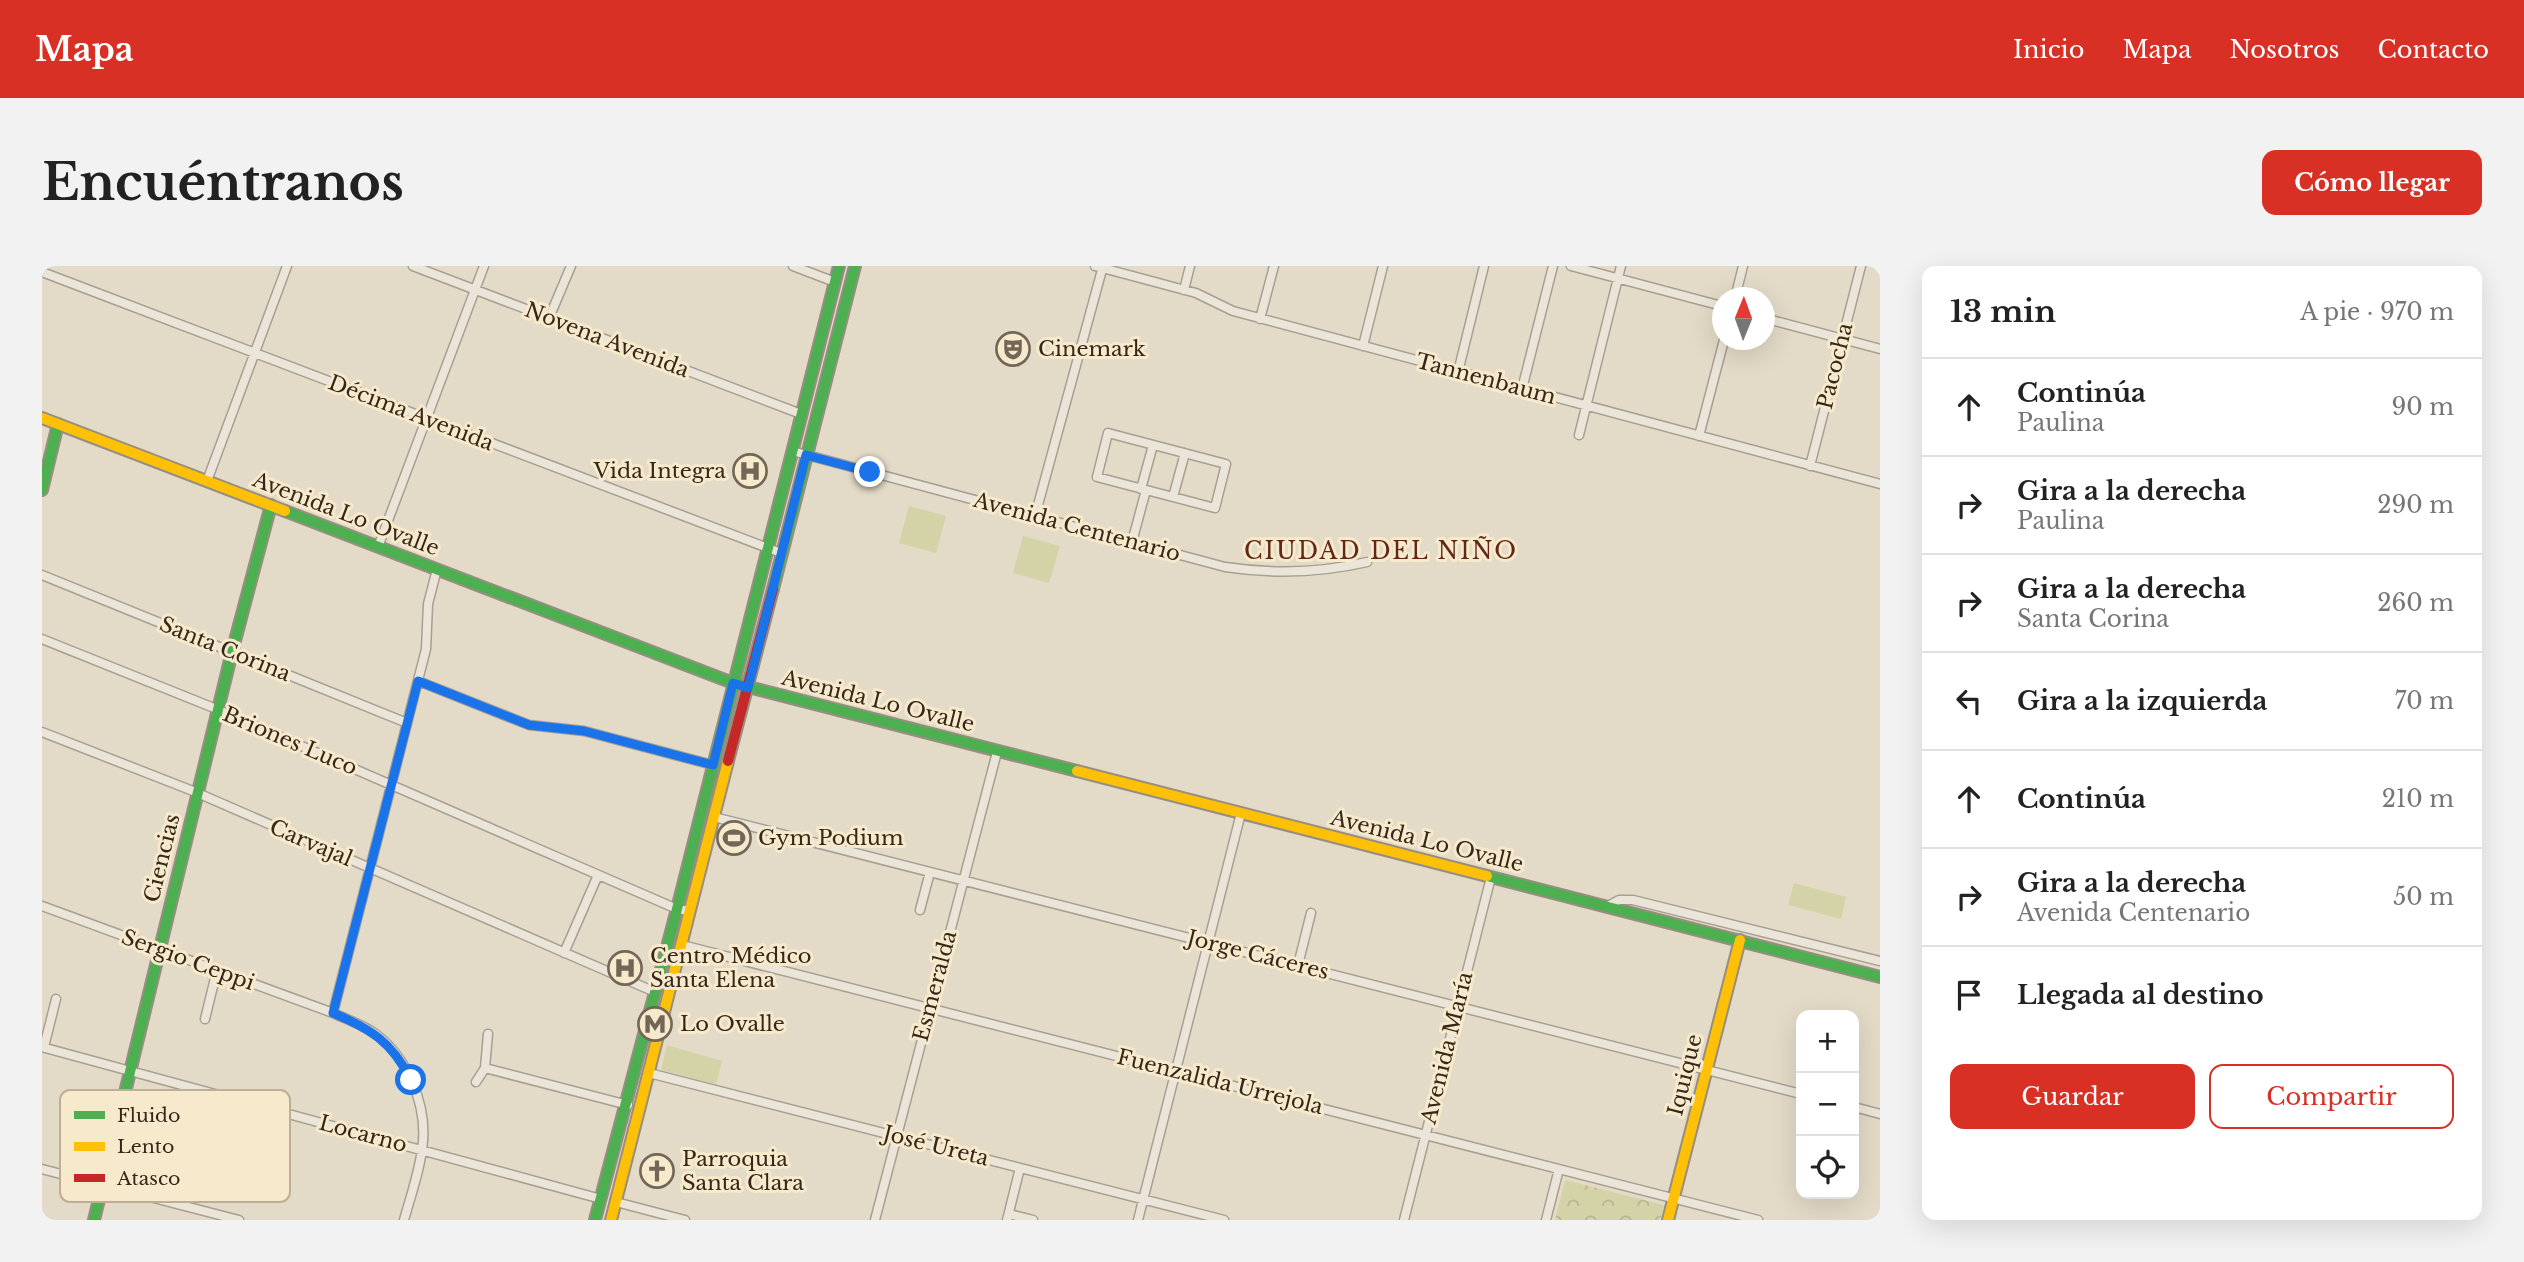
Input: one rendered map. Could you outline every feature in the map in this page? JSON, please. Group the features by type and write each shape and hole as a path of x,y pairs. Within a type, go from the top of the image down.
{"main road":[{"path":"598,1209 677,909 839,266"},
{"path":"611,1220 855,266"},
{"name":"Avenida Lo Ovalle","path":"42,418 748,688 1880,977"},
{"path":"42,490 58,424"},
{"name":"Ciencias","path":"126,1090 232,652 271,505"},
{"path":"704,800 706,808 715,817"},
{"name":"Iquique","path":"1668,1220 1740,940"},
{"name":"Ciencias","path":"94,1220 99,1202"},
{"path":"598,1209 616,1202"}],"street":[{"path":"207,481 287,266"},
{"name":"Novena Avenida","path":"413,266 801,414"},
{"path":"379,547 484,266"},
{"path":"550,318 571,266"},
{"path":"793,266 835,282"},
{"path":"1184,290 1190,266"},
{"path":"1260,319 1274,266"},
{"path":"1363,346 1384,266"},
{"path":"1458,372 1485,266"},
{"path":"1522,389 1553,266"},
{"path":"1571,266 1712,303"},
{"path":"1578,435 1621,266"},
{"path":"1738,287 1743,266"},
{"name":"Pacocha","path":"1810,466 1861,266"},
{"path":"1035,516 1100,267"},
{"name":"Tannenbaum","path":"1100,267 1203,296 1227,310 1880,484"},
{"name":"Décima Avenida","path":"42,272 781,553"},
{"path":"1775,321 1880,349"},
{"path":"1699,436 1721,350"},
{"path":"1108,433 1185,453 1226,464 1215,508 1097,477 1108,433"},
{"path":"1132,542 1153,445"},
{"name":"Avenida Centenario","path":"792,451 1249,572 1320,570 1367,562"},
{"path":"1173,497 1185,453"},
{"path":"333,1013 427,643 428,604 437,569"},
{"name":"Santa Corina","path":"42,575 407,723"},
{"name":"Briones Luco","path":"42,639 218,710 677,909 690,911"},
{"path":"418,681 529,725 584,731 713,765"},
{"name":"Carvajal","path":"42,732 197,794 655,992"},
{"name":"Esmeralda","path":"875,1220 997,752"},
{"path":"1138,1220 1241,813"},
{"name":"Jorge Cáceres","path":"715,817 1796,1093"},
{"path":"920,910 930,872"},
{"path":"564,953 598,875"},
{"name":"Avenida María","path":"1404,1220 1491,877"},
{"name":"Avenida Lo Ovalle","path":"1608,906 1619,900 1633,900 1880,961"},
{"name":"Sergio Ceppi","path":"42,906 333,1013 375,1033 401,1063 412,1082 422,1113 422,1149 404,1220"},
{"path":"1298,965 1311,913"},
{"name":"Fuenzalida Urrejola","path":"682,944 1758,1220"},
{"path":"205,1019 217,971"},
{"name":"Locarno","path":"56,999 43,1047 201,1090"},
{"path":"476,1082 485,1068 488,1034"},
{"path":"485,1068 640,1108"},
{"name":"José Ureta","path":"649,1073 1223,1220"},
{"path":"1859,1108 1880,1114"},
{"name":"Locarno","path":"290,1114 422,1149 598,1209"},
{"path":"1020,1168 1008,1217 1033,1220"},
{"path":"42,1169 60,1174"},
{"path":"1546,1220 1559,1169"},
{"path":"169,1202 239,1220"},
{"path":"616,1202 685,1220"}],"green space":[{"path":"909,506 946,516 936,553 899,543"},
{"path":"1023,536 1060,546 1049,583 1013,573"},
{"path":"1794,883 1846,897 1841,919 1788,905"},
{"path":"667,1045 722,1061 716,1084 661,1070"},
{"path":"1565,1180 1664,1205 1660,1220 1555,1220"}],"traffic: fast":[{"path":"595,1220 677,909 839,266"},
{"path":"773,589 855,266"},
{"path":"42,490 58,424"},
{"path":"126,1090 232,652 271,505"},
{"path":"285,511 733,683 1077,771"},
{"path":"1487,876 1880,977"},
{"path":"94,1220 98,1202"}],"traffic: slow":[{"path":"42,418 285,511"},
{"path":"611,1220 728,761"},
{"path":"1077,771 1487,876"},
{"path":"1668,1220 1740,940"}],"traffic: jam":[{"path":"728,761 773,589"}],"place":[{"name":"Cinemark","path":"1013,349"},
{"name":"Vida Integra","path":"750,471"},
{"name":"Gym Podium","path":"734,838"},
{"name":"Centro Médico Santa Elena","path":"625,968"},
{"name":"Lo Ovalle","path":"655,1024"},
{"name":"Parroquia Santa Clara","path":"657,1171"}],"district":[{"name":"CIUDAD DEL NIÑO","path":"1381,551"}],"route":[{"path":"411,1080 396,1055 382,1039 367,1028 333,1013 418,681 529,725 584,731 713,765 733,683 748,688 806,455 870,472"}]}
